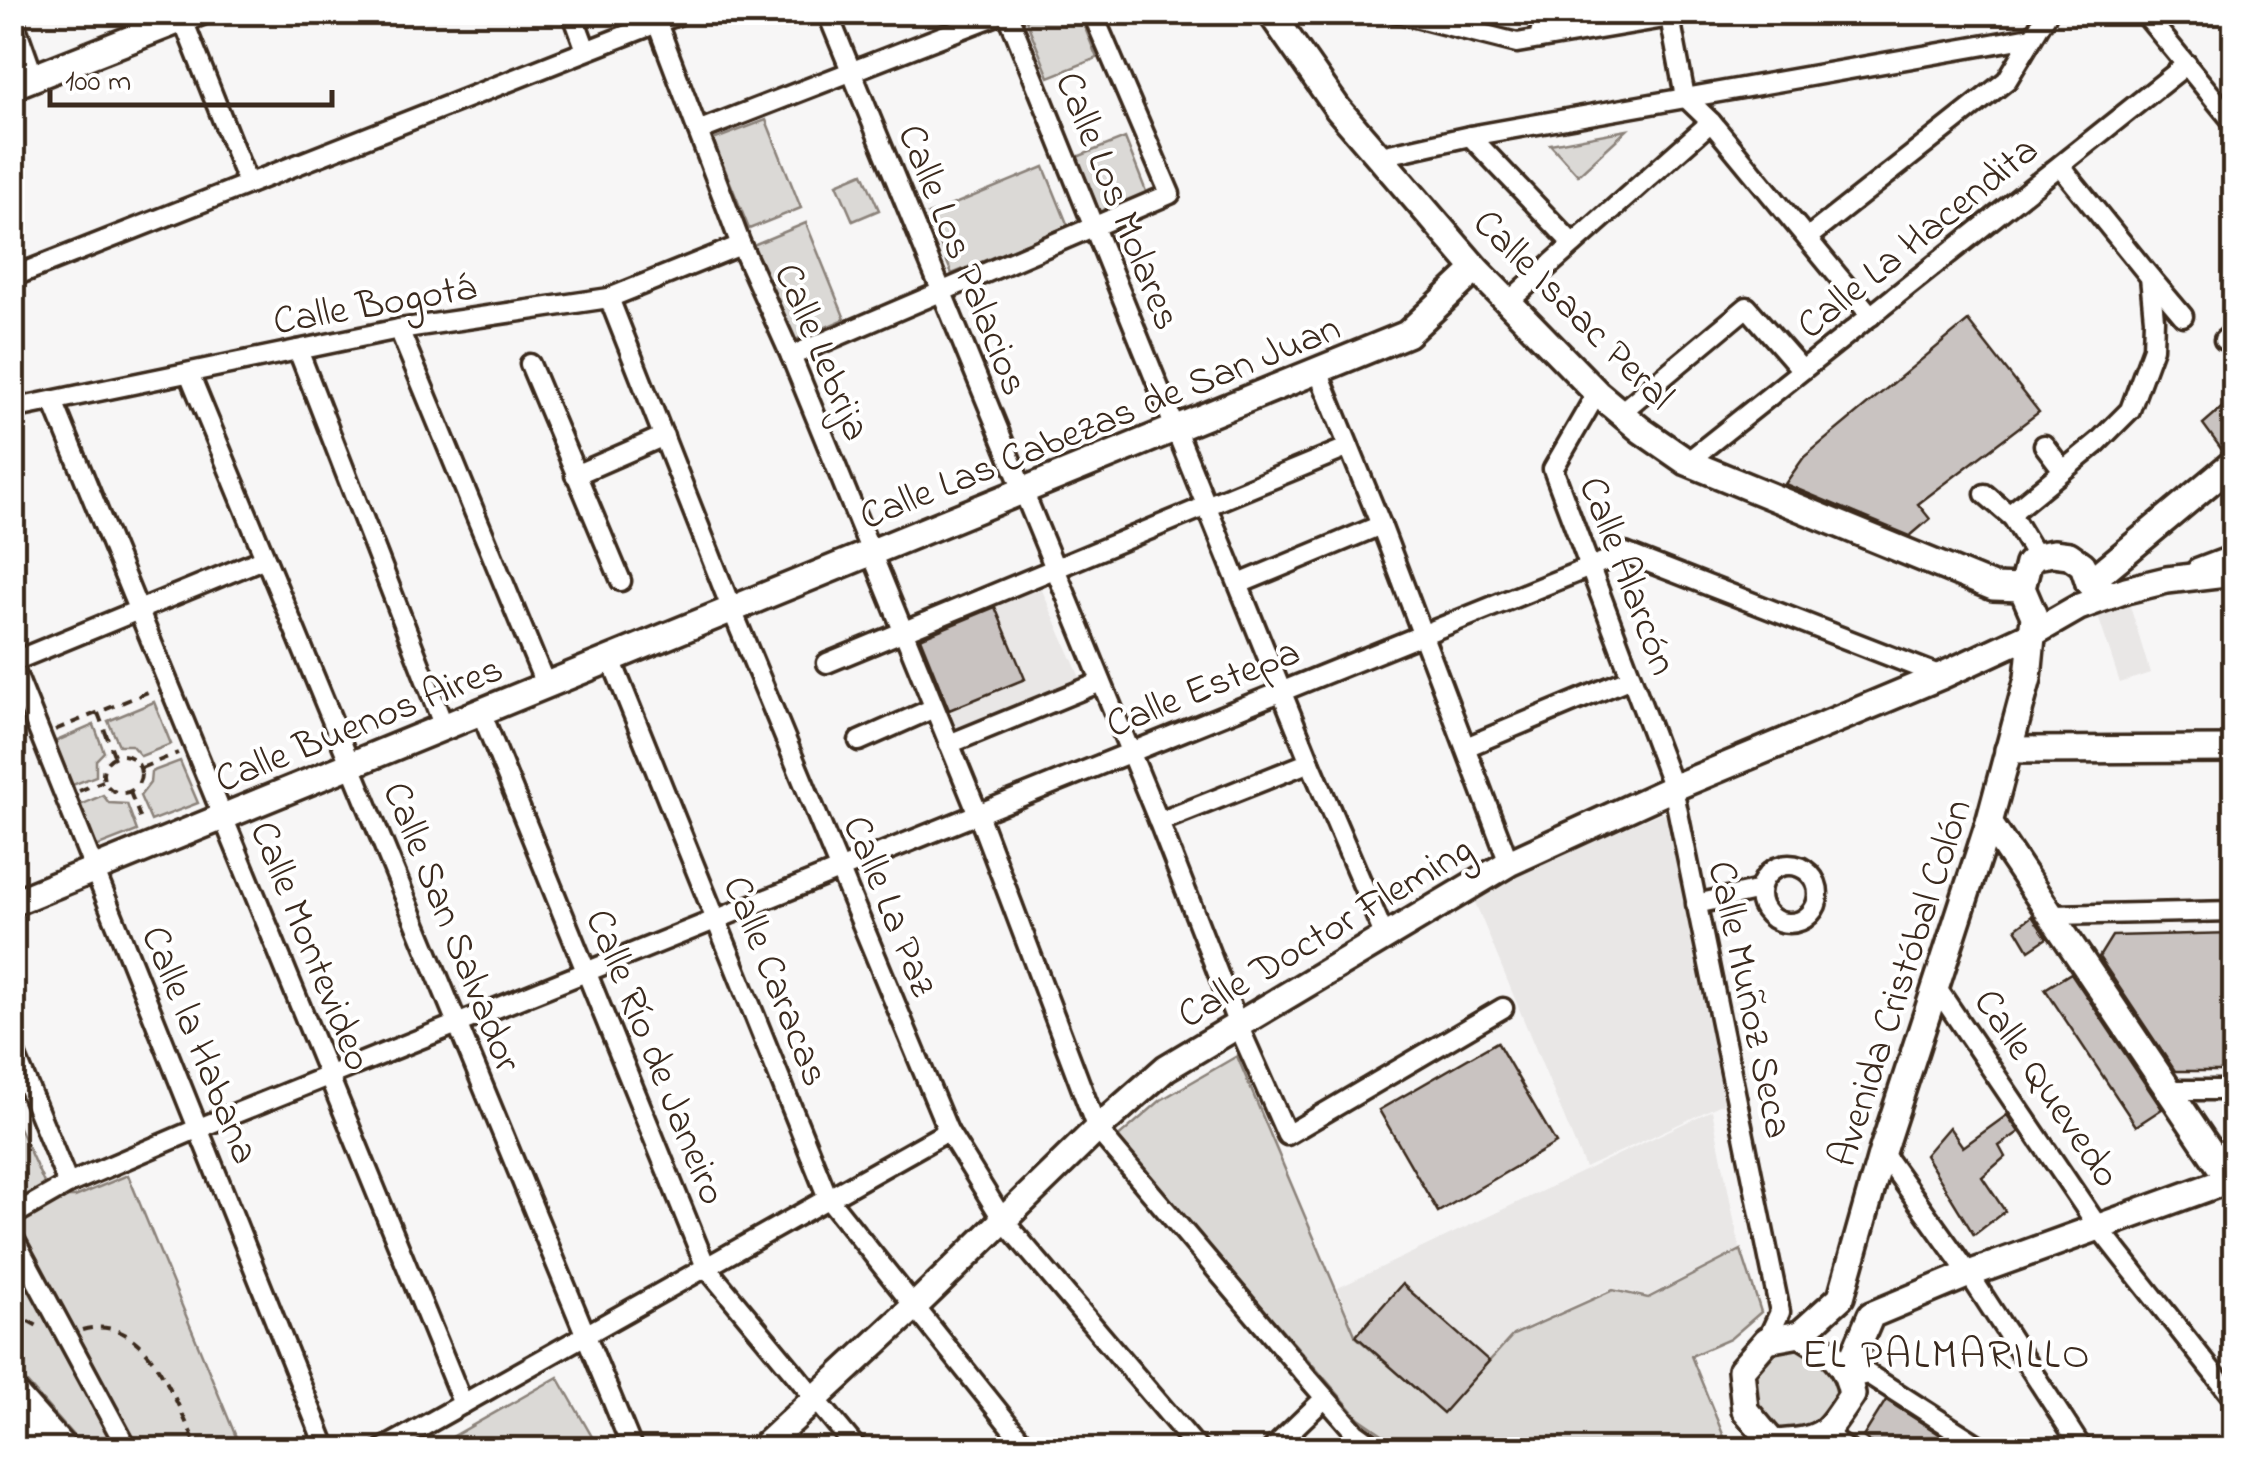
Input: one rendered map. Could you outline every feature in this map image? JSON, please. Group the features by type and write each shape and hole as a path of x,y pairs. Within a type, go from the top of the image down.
{"main road":[{"name":"Calle Isaac Peral","path":"1274,13 1338,109 1476,270 1620,412 1688,462 1994,587 2022,588"},
{"path":"24,82 192,16"},
{"name":"Calle Las Cabezas de San Juan","path":"732,610 1408,334 1476,270"},
{"path":"2101,588 2234,462"},
{"path":"2022,588 2028,564 2036,556 2053,553 2069,554 2101,588"},
{"path":"2101,588 2234,572"},
{"name":"Avenida Cristóbal Colón","path":"1800,1334 1841,1297 1882,1152 1989,823 2028,678 2034,616 2022,588"},
{"name":"Calle Doctor Fleming","path":"760,1450 1166,1068 1509,863 2032,634 2079,607 2101,588"},
{"name":"Calle Buenos Aires","path":"12,903 732,610"},
{"path":"2008,750 2234,750"},
{"path":"1989,823 2233,1181"},
{"name":"Calle Quevedo","path":"1848,1375 1871,1315 1969,1274 2233,1181"},
{"path":"1800,1334 1827,1350 1848,1375 1852,1396 1818,1440 1772,1446 1744,1410 1742,1370 1767,1340 1800,1334"},
{"path":"12,1393 63,1450"},
{"path":"12,1424 33,1450"}],"street":[{"path":"572,12 586,50"},
{"path":"12,277 685,12"},
{"name":"Calle Los Palacios","path":"826,12 1131,753 1238,1025 1287,1135 1503,1008"},
{"path":"698,131 1006,12"},
{"name":"Calle Los Molares","path":"1006,12 1310,762 1385,937"},
{"path":"790,356 1170,194 1092,12"},
{"path":"1395,12 1517,43 1700,12"},
{"path":"1539,39 1545,12"},
{"path":"1807,238 2007,80 2048,12"},
{"path":"2143,12 2234,123"},
{"path":"12,16 24,82"},
{"path":"192,16 248,184"},
{"path":"1670,17 1684,97 1711,122 1871,316"},
{"name":"Calle Lebrija","path":"657,23 741,244 978,814 1097,1129 1324,1398 1356,1432 1380,1450"},
{"path":"1380,156 1470,136 2031,37"},
{"name":"Calle La Hacendita","path":"1688,462 2187,64"},
{"path":"1507,302 1711,122"},
{"path":"1470,136 1573,244"},
{"path":"2060,166 2183,316"},
{"name":"Calle Bogotá","path":"12,409 399,329 609,298 741,244"},
{"path":"2013,518 2015,510 2098,442 2130,410 2144,380 2154,334 2150,277"},
{"name":"Calle La Paz","path":"609,298 732,610 948,1131 1003,1220 1198,1450"},
{"path":"1620,412 1747,306 1802,370"},
{"path":"399,329 546,686"},
{"path":"298,350 444,727"},
{"path":"530,364 621,581"},
{"path":"1318,372 1509,863"},
{"name":"Calle San Salvador","path":"189,373 633,1450"},
{"name":"Calle Alarcón","path":"1597,393 1552,469 1673,788"},
{"name":"Calle Montevideo","path":"54,400 462,1404"},
{"path":"575,475 664,436"},
{"path":"2044,445 2063,470"},
{"path":"827,663 1349,447"},
{"path":"1985,494 2013,518 2036,556"},
{"path":"1239,584 1380,525"},
{"name":"Calle Estepa","path":"12,1216 68,1184 198,1128 1625,553 1941,676"},
{"path":"2167,580 2234,555"},
{"path":"12,663 265,558"},
{"name":"Calle Caracas","path":"611,659 828,1198 1029,1450"},
{"name":"Calle la Habana","path":"12,663 327,1450"},
{"path":"1466,747 1631,678"},
{"path":"949,744 1101,682"},
{"path":"859,741 934,708"},
{"name":"Calle Río de Janeiro","path":"481,712 706,1267 858,1450"},
{"path":"1159,822 1310,762"},
{"name":"Calle Muñoz Seca","path":"1673,788 1780,1312 1767,1340"},
{"path":"1696,904 1760,890"},
{"path":"2053,915 2234,912"},
{"name":"Calle Quevedo","path":"1936,987 2100,1228"},
{"path":"12,1047 68,1184"},
{"path":"2171,1090 2234,1090"},
{"path":"382,1450 948,1131"},
{"path":"1882,1152 1969,1274 2083,1450"},
{"path":"2100,1228 2234,1399"},
{"path":"12,1235 128,1450"},
{"path":"1848,1375 1868,1374 1986,1450"},
{"path":"1271,1450 1324,1398"},
{"path":"1818,1440 1834,1440 1848,1450"}],"path":[{"path":"41,736 169,684"},
{"path":"98,712 115,756"},
{"path":"141,768 194,746"},
{"path":"115,756 133,758 141,768 141,779 130,792 118,793 104,781 106,764 115,756"},
{"path":"66,796 104,781"},
{"path":"130,792 151,846"},
{"path":"12,1312 37,1328 64,1332 98,1325 114,1328 138,1341 152,1359 199,1450"}],"shaded area":[{"path":"1046,12 1079,13 1097,58 1049,77 1026,20"},
{"path":"766,120 801,208 749,229 713,140"},
{"path":"1627,130 1578,175 1550,144"},
{"path":"1125,138 1147,194 1100,213 1077,157"},
{"path":"1044,167 1068,226 952,274 928,215"},
{"path":"863,173 879,210 853,221 837,184"},
{"path":"806,223 845,319 793,341 753,245"},
{"path":"1038,581 1082,682 954,734 911,634"},
{"path":"2130,606 2150,673 2120,683 2098,616"},
{"path":"154,702 171,744 141,756 131,745 119,745 108,721"},
{"path":"94,725 104,752 96,760 96,776 70,786 52,743"},
{"path":"180,761 198,803 151,821 140,796 150,783 151,772"},
{"path":"103,795 109,803 127,804 137,831 96,847 80,805"},
{"path":"1662,812 1668,819 1728,1101 1585,1168 1474,900 1503,881"},
{"path":"1237,1056 1356,1337 1443,1412 1513,1335 1613,1290 1648,1298 1741,1250 1761,1312 1730,1339 1691,1356 1729,1449 1404,1449 1359,1418 1116,1139 1161,1100"},
{"path":"1712,1110 1740,1249 1648,1296 1612,1288 1512,1334 1443,1412 1356,1336 1338,1288"},
{"path":"12,1112 44,1183 55,1197 75,1197 128,1175 241,1449 85,1449 13,1367"},
{"path":"1795,1347 1811,1350 1825,1359 1834,1373 1834,1405 1825,1419 1811,1428 1795,1431 1779,1428 1765,1419 1756,1405 1753,1389 1756,1373 1765,1359 1779,1350"},
{"path":"558,1377 599,1449 431,1449"}],"building":[{"path":"1968,321 2039,412 1918,504 1930,519 1910,536 1785,484 1804,457"},
{"path":"2234,397 2234,446 2222,450 2203,424"},
{"path":"995,607 1025,679 949,710 920,638"},
{"path":"2032,916 2047,938 2029,950 2016,928"},
{"path":"2234,933 2234,1071 2175,1071 2099,957 2112,936"},
{"path":"2071,973 2162,1109 2136,1126 2045,989"},
{"path":"1497,1042 1556,1143 1438,1212 1379,1110"},
{"path":"2007,1115 2019,1132 1999,1146 2005,1157 1982,1177 2005,1211 1974,1235 1925,1155 1949,1127 1963,1147"},
{"path":"1402,1284 1489,1361 1443,1413 1356,1336"},
{"path":"1886,1400 1962,1450 1881,1450 1863,1437"}],"district":[{"name":"EL PALMARILLO","path":"1947,1352"}]}
